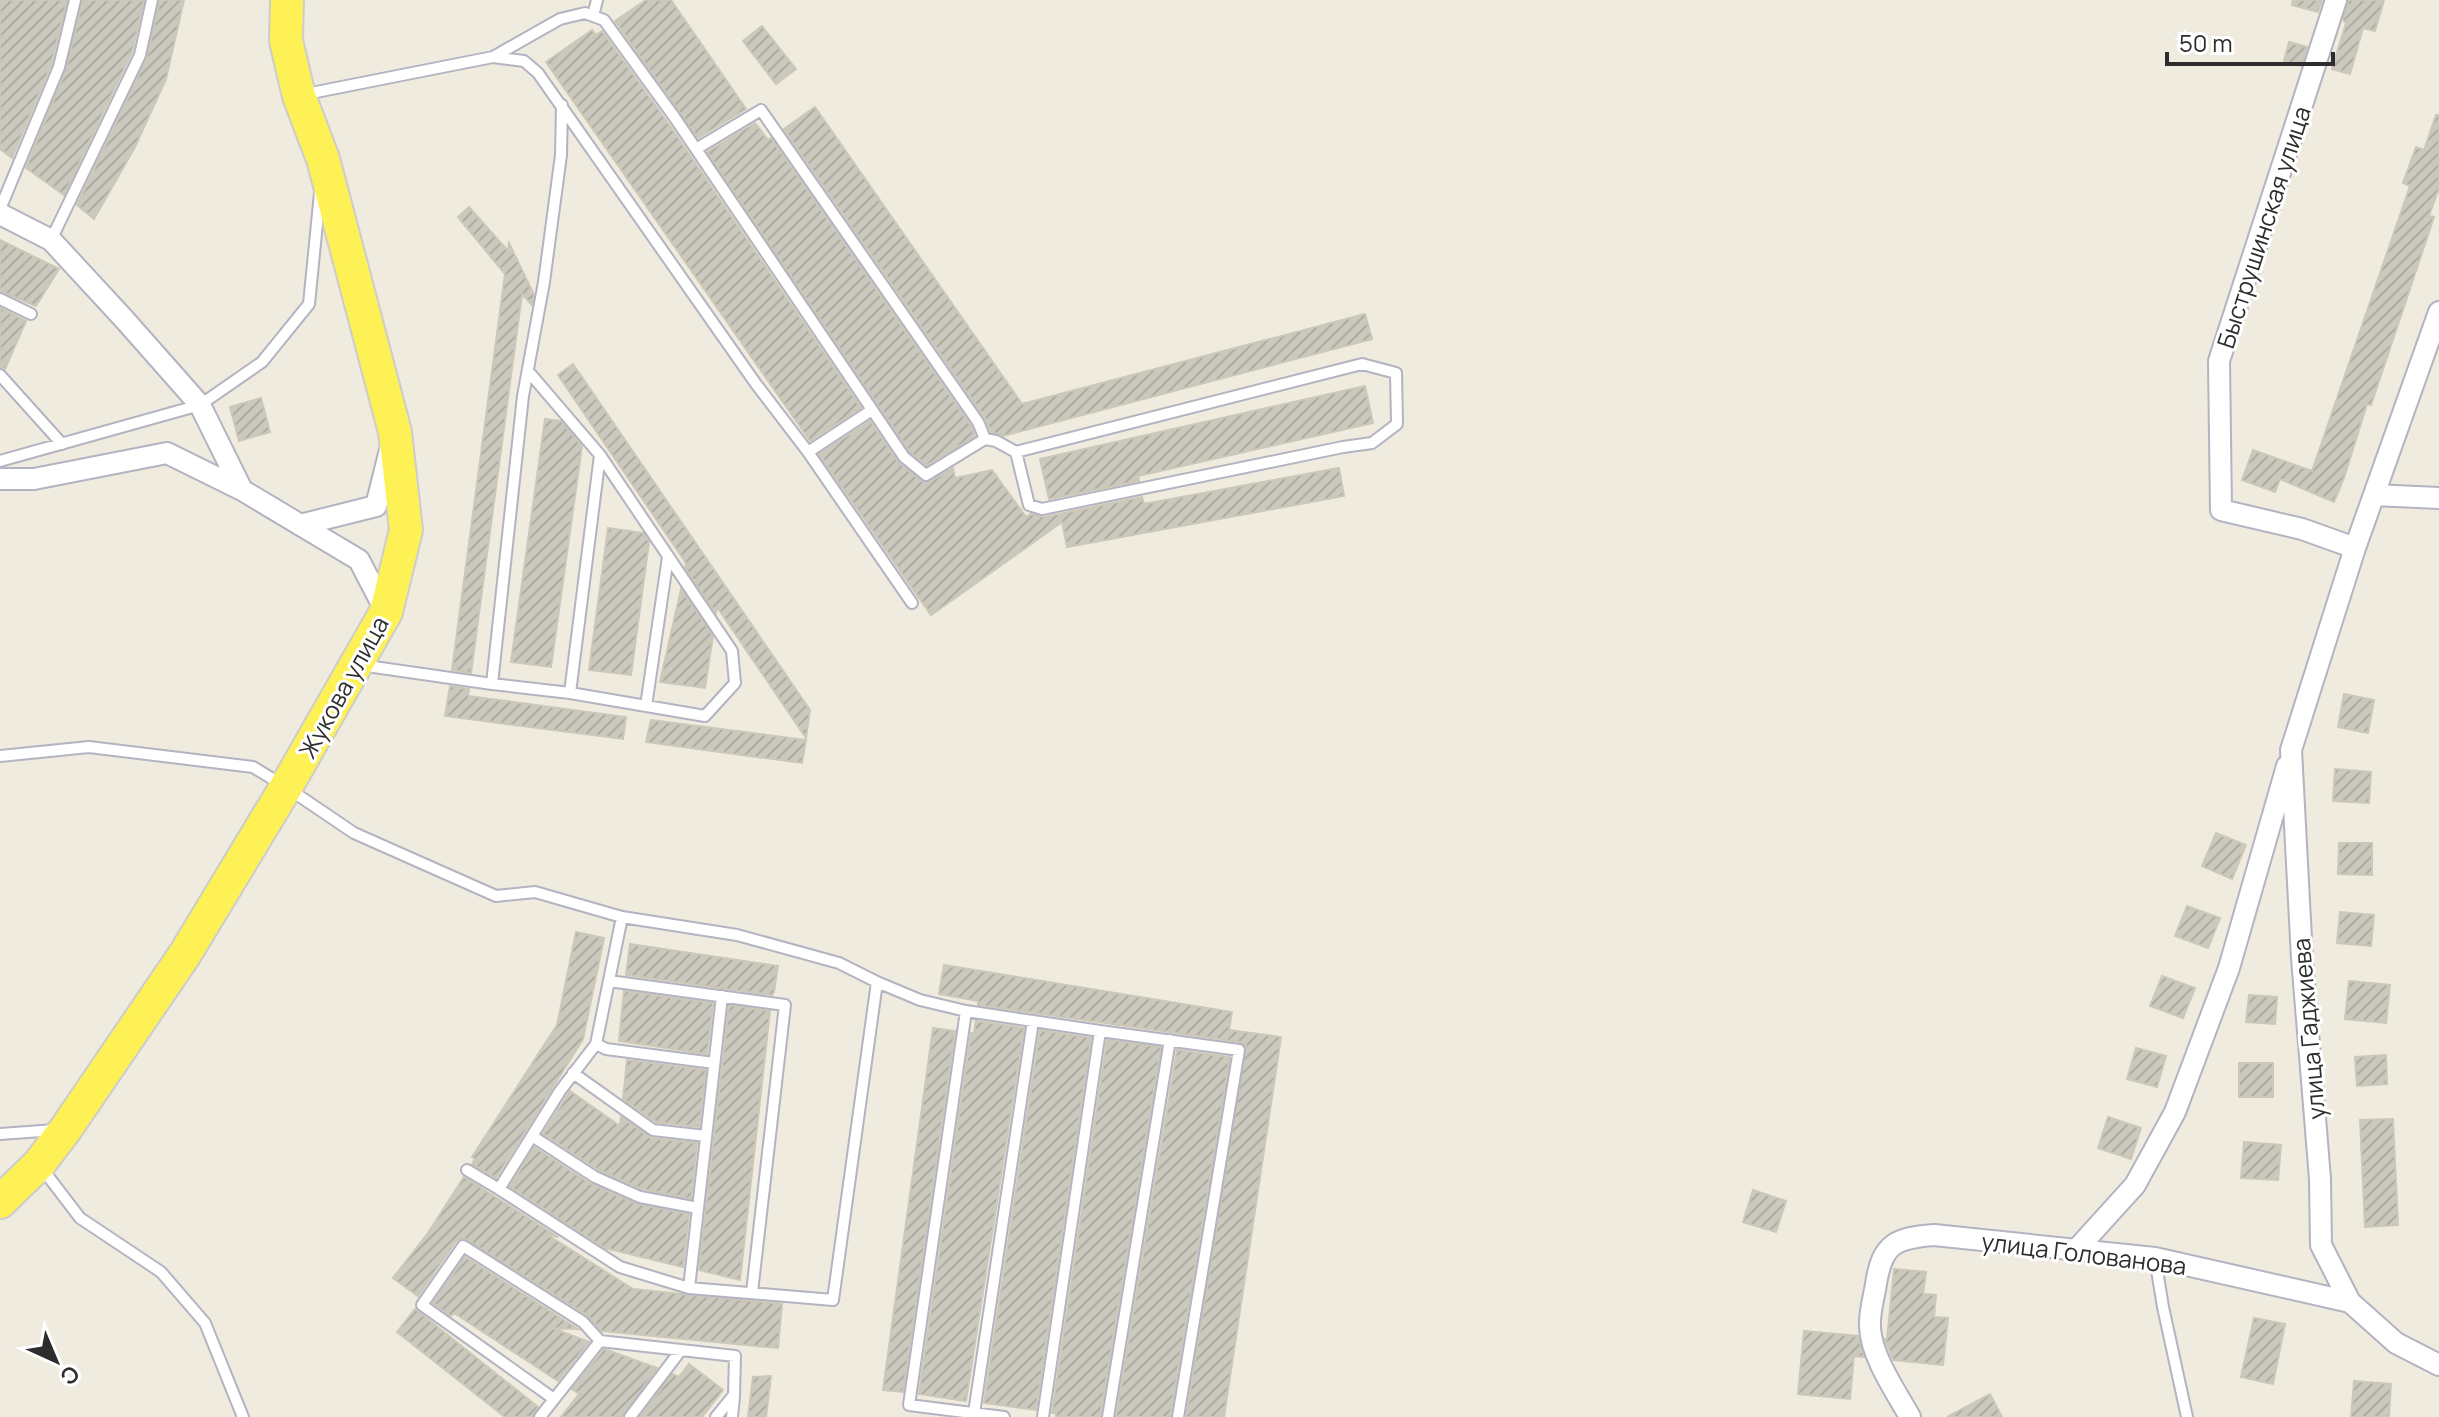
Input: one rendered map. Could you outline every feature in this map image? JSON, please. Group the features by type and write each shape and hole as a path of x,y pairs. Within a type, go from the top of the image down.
{"main road":[{"name":"Жукова улица","path":"0,1202 39,1164 65,1130 185,954 286,787 386,612 406,530 395,432 323,159 299,96 286,41 287,0"}],"street":[{"name":"Быструшинская улица","path":"2336,0 2219,361 2221,510 2302,529 2355,548"},
{"path":"0,212 51,240 200,405 242,490"},
{"name":"улица Гаджиева","path":"2077,1249 2135,1185 2175,1112 2229,968 2291,750 2355,548 2439,312"},
{"path":"300,525 376,506 395,432"},
{"path":"0,479 34,479 167,453 242,490 359,560 386,612"},
{"path":"2374,495 2439,498"},
{"name":"улица Гаджиева","path":"2291,750 2302,958 2320,1179 2321,1245 2350,1302"},
{"name":"улица Голованова","path":"1910,1417 1875,1348 1870,1326 1880,1261 1892,1245 1908,1237 1934,1235 2155,1258 2350,1302 2396,1343 2439,1365"}],"lane":[{"path":"0,212 59,67 75,0"},
{"path":"51,240 140,55 152,0"},
{"path":"593,16 597,0"},
{"path":"299,96 493,57 560,19 585,13 604,20 696,149 904,457 926,475 985,439 996,441 1016,452 1362,364 1396,373 1397,424 1372,443 1042,509 1029,505 1016,452"},
{"path":"493,57 524,61 538,73 912,603"},
{"path":"492,684 523,396 544,282 561,155 562,105"},
{"path":"696,149 761,110 978,422 985,439"},
{"path":"0,461 200,405 262,362 309,304 323,159"},
{"path":"0,299 31,314"},
{"path":"356,665 570,693 705,716 735,683 732,651 600,455 528,371"},
{"path":"0,375 62,444"},
{"path":"808,452 872,410"},
{"path":"570,693 600,455"},
{"path":"646,706 668,557"},
{"path":"0,756 89,747 253,767 354,833 496,896 535,892 622,917 737,935 839,963 920,1000 966,1011 1239,1050 1178,1417"},
{"path":"499,1189 573,1073 596,1044 622,917"},
{"path":"609,981 785,1005 752,1292"},
{"path":"467,1170 620,1267 689,1288 833,1300 877,982"},
{"path":"689,1288 722,996"},
{"path":"966,1011 909,1405 1004,1417"},
{"path":"974,1413 1033,1021"},
{"path":"1043,1417 1100,1031"},
{"path":"1108,1417 1170,1040"},
{"path":"596,1044 606,1049 714,1063"},
{"path":"573,1073 653,1130 706,1136"},
{"path":"0,1134 65,1130"},
{"path":"532,1136 595,1177 640,1197 698,1208"},
{"path":"39,1164 80,1218 161,1272 205,1323 243,1417"},
{"path":"554,1399 422,1305 463,1246 583,1322 600,1341 735,1356 732,1417"},
{"path":"2155,1258 2187,1417"},
{"path":"540,1417 600,1341"},
{"path":"630,1417 681,1350"},
{"path":"716,1417 734,1395"}],"building":[{"path":"0,0 67,0 51,65 12,158 0,149"},
{"path":"83,0 144,0 132,52 64,195 26,168 66,70"},
{"path":"160,0 184,0 166,79 135,147 94,219 77,205 147,58"},
{"path":"646,0 671,0 746,109 698,138 615,21"},
{"path":"2293,0 2322,0 2318,12 2292,5"},
{"path":"2349,0 2384,0 2375,31 2363,28 2350,74 2332,69 2346,23 2343,20"},
{"path":"762,26 796,69 776,84 743,41"},
{"path":"592,30 596,35 602,31 668,123 861,408 810,441 546,62"},
{"path":"2289,42 2307,47 2301,66 2284,61"},
{"path":"815,107 1022,404 1365,314 1372,339 1003,436 991,432 985,418 784,129"},
{"path":"2436,115 2439,115 2439,188 2429,216 2434,217 2371,405 2367,404 2334,502 2280,479 2275,492 2242,480 2253,450 2312,471 2410,186 2403,183 2416,147 2424,150"},
{"path":"755,123 768,140 771,138 971,426 975,436 927,465 910,452 707,152"},
{"path":"469,207 508,251 509,243 534,295 532,305 522,294 471,673 452,670 505,274 458,217"},
{"path":"0,240 59,269 36,306 0,291"},
{"path":"0,308 26,321 5,369 0,367"},
{"path":"573,364 810,710 806,738 717,607 716,613 685,568 686,563 558,375"},
{"path":"1365,386 1373,423 1138,476 1139,481 1049,499 1040,459"},
{"path":"261,398 270,432 239,441 230,407"},
{"path":"545,419 561,421 582,446 551,667 511,662"},
{"path":"870,421 898,462 921,481 929,482 953,468 955,478 992,470 1026,517 1031,514 1044,517 1142,497 1144,504 1339,468 1344,496 1067,547 1062,522 931,615 819,454"},
{"path":"608,528 643,533 649,542 631,675 589,670"},
{"path":"681,589 713,636 705,688 660,682"},
{"path":"450,686 469,689 468,696 626,717 623,739 445,716"},
{"path":"2344,694 2374,700 2368,733 2338,727"},
{"path":"651,720 806,740 802,763 646,742"},
{"path":"2335,769 2371,772 2369,803 2333,801"},
{"path":"2216,833 2246,845 2232,879 2202,866"},
{"path":"2339,843 2372,843 2372,875 2338,874"},
{"path":"2187,906 2220,918 2208,948 2175,936"},
{"path":"2340,912 2374,915 2371,946 2337,943"},
{"path":"576,932 604,938 583,1039 496,1178 472,1164 475,1159 472,1157 557,1025"},
{"path":"630,944 778,966 774,992 772,995 626,975"},
{"path":"944,965 1232,1012 1229,1030 1281,1037 1224,1417 1186,1417 1246,1046 1240,1042 978,1005 978,1001 939,994"},
{"path":"2162,976 2195,988 2183,1018 2150,1006"},
{"path":"2349,981 2390,985 2386,1023 2345,1019"},
{"path":"624,991 713,1003 707,1054 619,1041"},
{"path":"2249,995 2277,997 2275,1024 2246,1022"},
{"path":"729,1005 770,1011 740,1280 699,1270"},
{"path":"976,1021 1024,1028 966,1401 919,1394 971,1033 974,1033"},
{"path":"933,1028 955,1031 903,1392 883,1390"},
{"path":"1040,1030 1091,1038 1036,1410 984,1403"},
{"path":"1107,1040 1161,1047 1100,1417 1056,1417 1056,1413 1052,1413"},
{"path":"2136,1048 2166,1056 2157,1087 2127,1079"},
{"path":"1177,1050 1230,1057 1170,1417 1116,1417"},
{"path":"2386,1055 2387,1084 2357,1086 2355,1057"},
{"path":"627,1060 706,1070 699,1127 656,1122 623,1099"},
{"path":"2239,1063 2273,1063 2273,1097 2239,1097"},
{"path":"570,1091 620,1126 621,1117 651,1138 697,1143 691,1199 642,1189 599,1170 543,1134"},
{"path":"2108,1117 2141,1128 2131,1159 2098,1148"},
{"path":"2393,1119 2398,1225 2365,1227 2360,1120"},
{"path":"2244,1142 2281,1145 2278,1180 2241,1178"},
{"path":"534,1147 591,1184 637,1204 689,1214 683,1267 605,1248 510,1187"},
{"path":"464,1177 633,1289 782,1304 778,1348 602,1331 587,1315 464,1238 456,1241 418,1296 393,1278 428,1233"},
{"path":"1753,1190 1786,1201 1776,1232 1743,1222"},
{"path":"465,1257 578,1329 552,1328 589,1342 558,1381 454,1313 451,1316 433,1303"},
{"path":"1894,1269 1926,1272 1923,1294 1936,1295 1934,1317 1948,1318 1943,1365 1893,1360 1885,1339"},
{"path":"415,1309 538,1407 532,1417 505,1417 397,1332"},
{"path":"2254,1318 2285,1324 2273,1384 2241,1377"},
{"path":"1804,1331 1858,1336 1864,1357 1854,1356 1850,1399 1798,1394"},
{"path":"604,1349 657,1368 622,1417 561,1417 579,1394 572,1389"},
{"path":"689,1364 723,1390 702,1417 640,1417 672,1374 679,1377"},
{"path":"771,1376 766,1417 748,1417 753,1377"},
{"path":"2354,1381 2391,1384 2389,1417 2351,1417"},
{"path":"1990,1394 2002,1417 1947,1417"}]}
